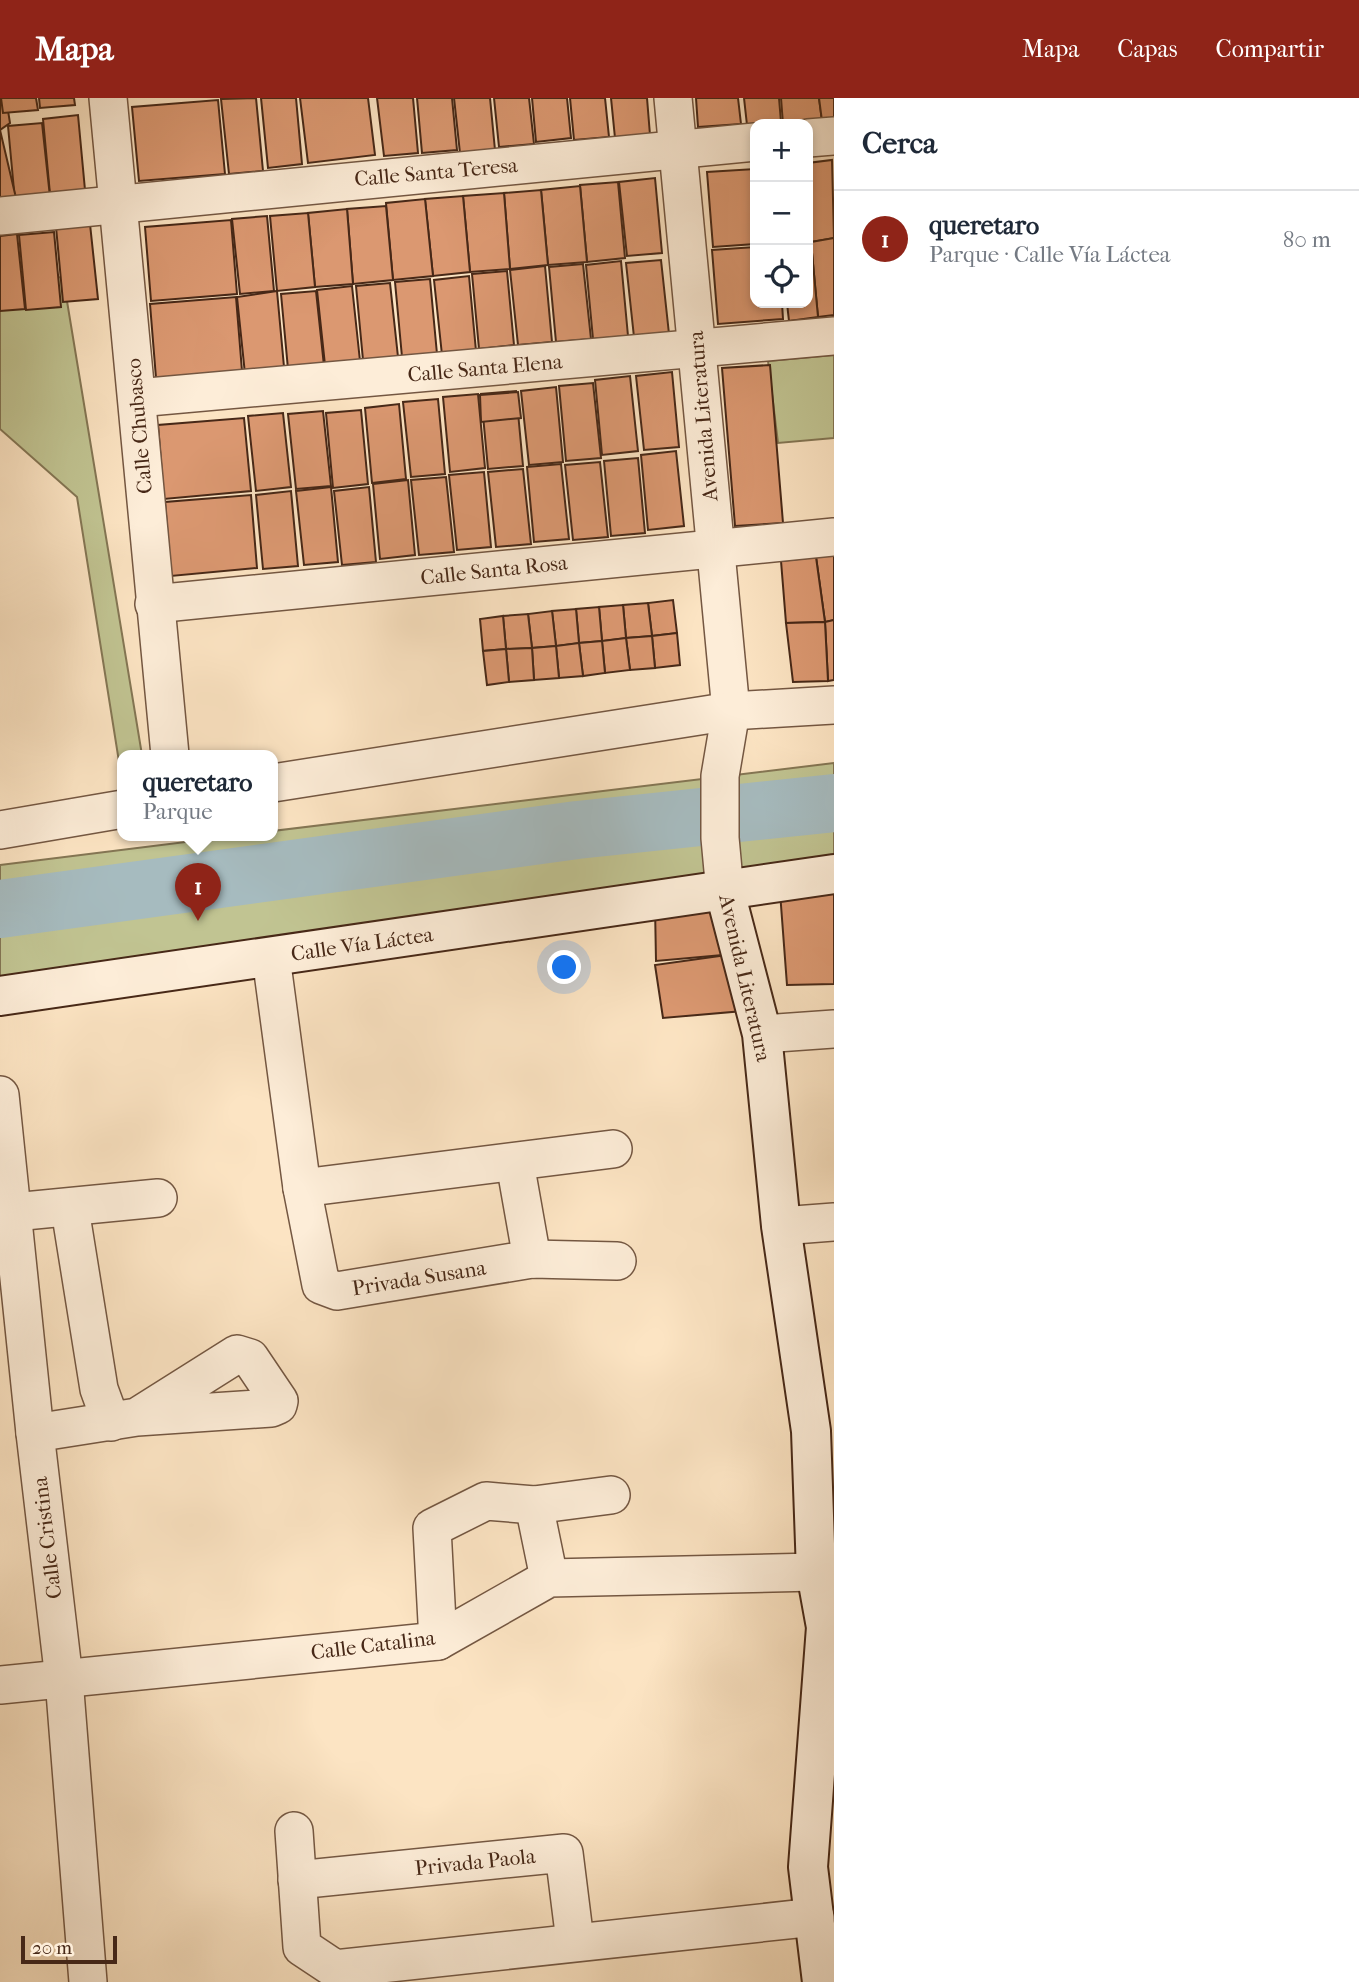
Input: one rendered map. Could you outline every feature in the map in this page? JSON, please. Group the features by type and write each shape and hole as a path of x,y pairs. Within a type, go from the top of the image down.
{"street":[{"name":"Calle Chubasco","path":"108,98 169,750"},
{"name":"Avenida Literatura","path":"673,98 731,711 720,792 720,838 725,892 762,1034 781,1226 823,1430 816,1572 830,1627 821,1866 815,1917 822,1982"},
{"path":"813,138 834,136"},
{"name":"Calle Santa Teresa","path":"0,216 117,202 750,142"},
{"name":"Calle Santa Elena","path":"137,398 834,336"},
{"name":"Calle Santa Rosa","path":"154,604 834,537"},
{"path":"278,782 731,711 834,705"},
{"path":"0,830 117,810"},
{"name":"Calle Vía Láctea","path":"0,996 834,874"},
{"name":"Privada Susana","path":"271,957 302,1188 321,1285 328,1290 337,1291 532,1259 617,1261"},
{"path":"762,1034 834,1029"},
{"name":"Calle Cristina","path":"0,1095 14,1212 34,1433 64,1678 88,1982"},
{"path":"302,1188 613,1149"},
{"path":"515,1163 532,1259"},
{"path":"14,1212 70,1209 158,1198"},
{"path":"34,1433 124,1419 99,1388 70,1209"},
{"path":"781,1226 834,1222"},
{"path":"438,1641 432,1528 486,1501 534,1505 611,1494"},
{"path":"534,1505 549,1578"},
{"name":"Calle Catalina","path":"0,1685 438,1641 549,1578 816,1572"},
{"path":"294,1831 302,1947 335,1969 815,1917"},
{"name":"Privada Paola","path":"297,1880 564,1853 575,1941"}],"green space":[{"path":"63,277 141,750 117,750 77,497 0,429 0,282"},
{"path":"834,355 834,438 778,443 768,361"},
{"path":"834,763 834,860 0,977 0,865 194,841 278,841 278,830"}],"building":[{"path":"0,98 6,98 10,123 0,130"},
{"path":"1,98 36,98 38,110 3,113"},
{"path":"39,98 74,98 75,105 40,108"},
{"path":"256,98 263,171 229,174 221,99"},
{"path":"261,98 296,98 302,164 268,168"},
{"path":"300,98 368,98 375,155 308,163"},
{"path":"377,98 413,98 418,153 384,156"},
{"path":"417,98 452,98 457,150 422,153"},
{"path":"454,98 490,98 495,150 460,153"},
{"path":"494,98 529,98 534,144 499,147"},
{"path":"532,98 567,98 571,138 536,142"},
{"path":"570,98 605,98 609,137 574,140"},
{"path":"611,98 647,98 650,135 615,138"},
{"path":"696,98 738,98 741,124 698,127"},
{"path":"744,98 779,98 781,119 750,119 750,125 747,125"},
{"path":"781,98 819,98 822,121 783,119"},
{"path":"819,98 834,98 834,120 822,121"},
{"path":"218,100 225,174 139,181 132,107"},
{"path":"78,115 85,190 50,194 43,119"},
{"path":"42,123 50,197 15,201 8,126"},
{"path":"0,130 16,198 0,200"},
{"path":"832,160 834,238 813,242 813,182 813,162"},
{"path":"750,169 750,244 713,247 707,172"},
{"path":"655,178 662,253 627,256 619,182"},
{"path":"618,182 625,258 587,262 580,185"},
{"path":"580,186 587,262 548,265 541,190"},
{"path":"541,190 548,265 510,269 504,193"},
{"path":"504,193 510,269 470,272 463,196"},
{"path":"463,196 470,272 433,276 425,199"},
{"path":"425,199 433,276 393,280 386,203"},
{"path":"386,206 393,280 353,284 347,209"},
{"path":"347,209 353,284 315,287 308,213"},
{"path":"308,213 315,287 277,291 270,216"},
{"path":"267,216 274,291 240,294 232,219"},
{"path":"231,220 237,294 151,301 145,227"},
{"path":"90,224 98,299 63,302 56,227"},
{"path":"54,232 61,307 26,310 19,235"},
{"path":"17,234 25,309 0,311 0,236"},
{"path":"834,238 834,315 818,317 813,242"},
{"path":"750,247 750,308 782,308 783,319 718,324 712,250"},
{"path":"661,260 669,334 634,337 626,263"},
{"path":"621,261 628,336 593,339 586,265"},
{"path":"813,263 818,317 789,321 788,308 813,308"},
{"path":"583,264 591,339 556,342 549,267"},
{"path":"545,266 552,342 518,345 510,270"},
{"path":"507,271 514,345 479,349 472,274"},
{"path":"469,276 476,351 442,355 434,280"},
{"path":"430,279 437,354 402,357 395,282"},
{"path":"390,283 398,357 363,360 356,286"},
{"path":"352,286 360,361 325,365 317,290"},
{"path":"277,291 284,367 245,374 237,297"},
{"path":"316,291 324,366 288,369 281,294"},
{"path":"236,297 242,371 156,378 150,304"},
{"path":"770,365 783,523 735,526 722,368"},
{"path":"672,372 679,447 644,450 636,376"},
{"path":"630,376 638,451 602,455 595,380"},
{"path":"593,383 601,458 566,461 559,386"},
{"path":"556,387 563,462 529,465 521,391"},
{"path":"516,391 523,466 488,469 481,394"},
{"path":"518,392 521,418 481,422 480,395"},
{"path":"478,394 485,468 450,472 443,397"},
{"path":"438,399 445,474 411,477 403,402"},
{"path":"399,404 406,479 372,483 365,408"},
{"path":"361,410 368,484 333,488 326,413"},
{"path":"323,411 331,486 296,489 288,414"},
{"path":"283,413 291,487 256,491 248,416"},
{"path":"244,418 251,491 164,499 158,425"},
{"path":"676,451 684,526 648,530 641,455"},
{"path":"638,458 645,533 611,536 604,461"},
{"path":"600,462 608,537 573,540 565,465"},
{"path":"561,464 569,539 534,542 527,467"},
{"path":"523,469 531,544 496,547 488,472"},
{"path":"484,472 491,547 457,550 449,475"},
{"path":"446,477 454,552 419,555 411,480"},
{"path":"408,480 415,555 380,559 373,484"},
{"path":"331,487 338,562 304,565 296,491"},
{"path":"369,487 376,562 342,565 334,491"},
{"path":"291,491 298,566 263,569 256,495"},
{"path":"251,495 257,568 171,576 165,502"},
{"path":"834,555 834,620 825,622 816,557"},
{"path":"816,557 825,622 786,623 781,561"},
{"path":"673,600 677,633 652,636 648,603"},
{"path":"648,603 652,636 626,638 623,605"},
{"path":"623,605 626,638 602,641 599,607"},
{"path":"599,607 602,641 579,643 576,609"},
{"path":"576,609 579,643 556,646 552,611"},
{"path":"552,611 556,646 532,648 528,614"},
{"path":"528,614 532,648 506,649 503,616"},
{"path":"503,616 506,649 483,651 480,619"},
{"path":"834,620 834,680 828,681 825,622"},
{"path":"825,622 828,681 793,682 786,623"},
{"path":"677,633 680,665 655,668 652,636"},
{"path":"652,636 655,668 630,670 626,638"},
{"path":"626,638 630,670 605,673 602,641"},
{"path":"602,641 605,673 583,676 579,643"},
{"path":"579,643 583,676 559,678 556,646"},
{"path":"556,646 559,678 534,680 532,648"},
{"path":"532,648 534,680 509,682 506,649"},
{"path":"506,649 509,682 487,685 483,651"},
{"path":"834,888 834,984 787,985 780,892"},
{"path":"725,903 734,954 656,961 655,906"},
{"path":"734,954 743,1011 663,1018 655,965"}],"waterway":[{"path":"0,909 577,830 834,803"}],"place":[{"name":"queretaro","path":"198,921"}]}
